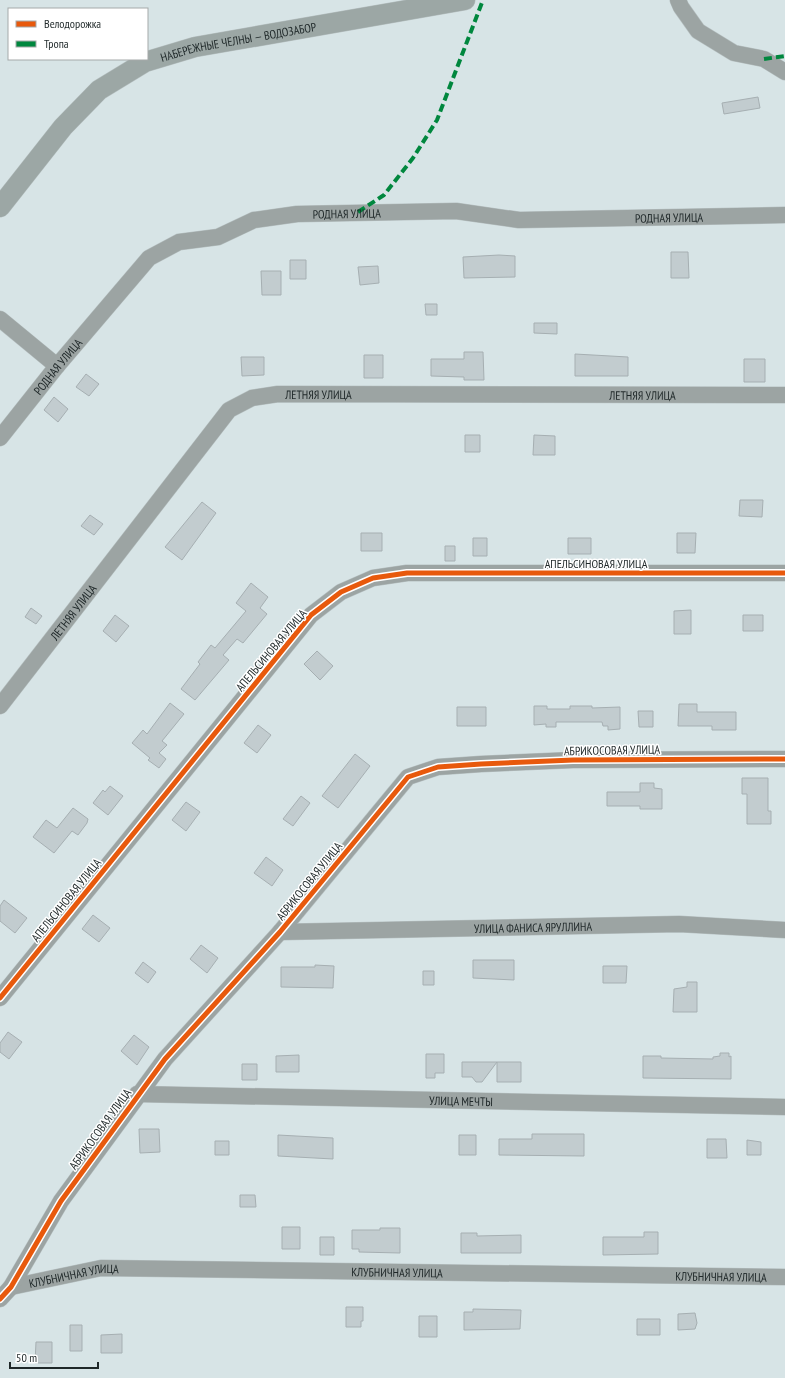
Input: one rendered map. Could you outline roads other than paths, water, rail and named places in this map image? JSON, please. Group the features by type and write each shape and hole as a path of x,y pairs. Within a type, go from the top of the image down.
{"main road":[{"name":"НАБЕРЕЖНЫЕ ЧЕЛНЫ — ВОДОЗАБОР","path":"0,207 63,127 99,90 145,62 195,47 465,0"}],"street":[{"path":"678,0 680,7 698,31 734,53 764,59 785,72"},
{"name":"РОДНАЯ УЛИЦА","path":"0,438 57,366 149,258 179,242 218,237 254,220 297,214 456,211 518,220 785,215"},
{"path":"0,319 57,366"},
{"name":"ЛЕТНЯЯ УЛИЦА","path":"0,706 229,410 252,398 278,394 785,395"},
{"name":"АПЕЛЬСИНОВАЯ УЛИЦА","path":"0,998 311,615 342,592 373,578 407,573 785,573"},
{"name":"АБРИКОСОВАЯ УЛИЦА","path":"0,1299 11,1287 61,1201 137,1094 165,1059 280,932 408,777 438,767 482,764 573,760 785,759"},
{"name":"УЛИЦА ФАНИСА ЯРУЛЛИНА","path":"280,932 679,924 785,930"},
{"name":"УЛИЦА МЕЧТЫ","path":"137,1094 785,1107"},
{"name":"КЛУБНИЧНАЯ УЛИЦА","path":"11,1287 101,1268 785,1277"}]}
